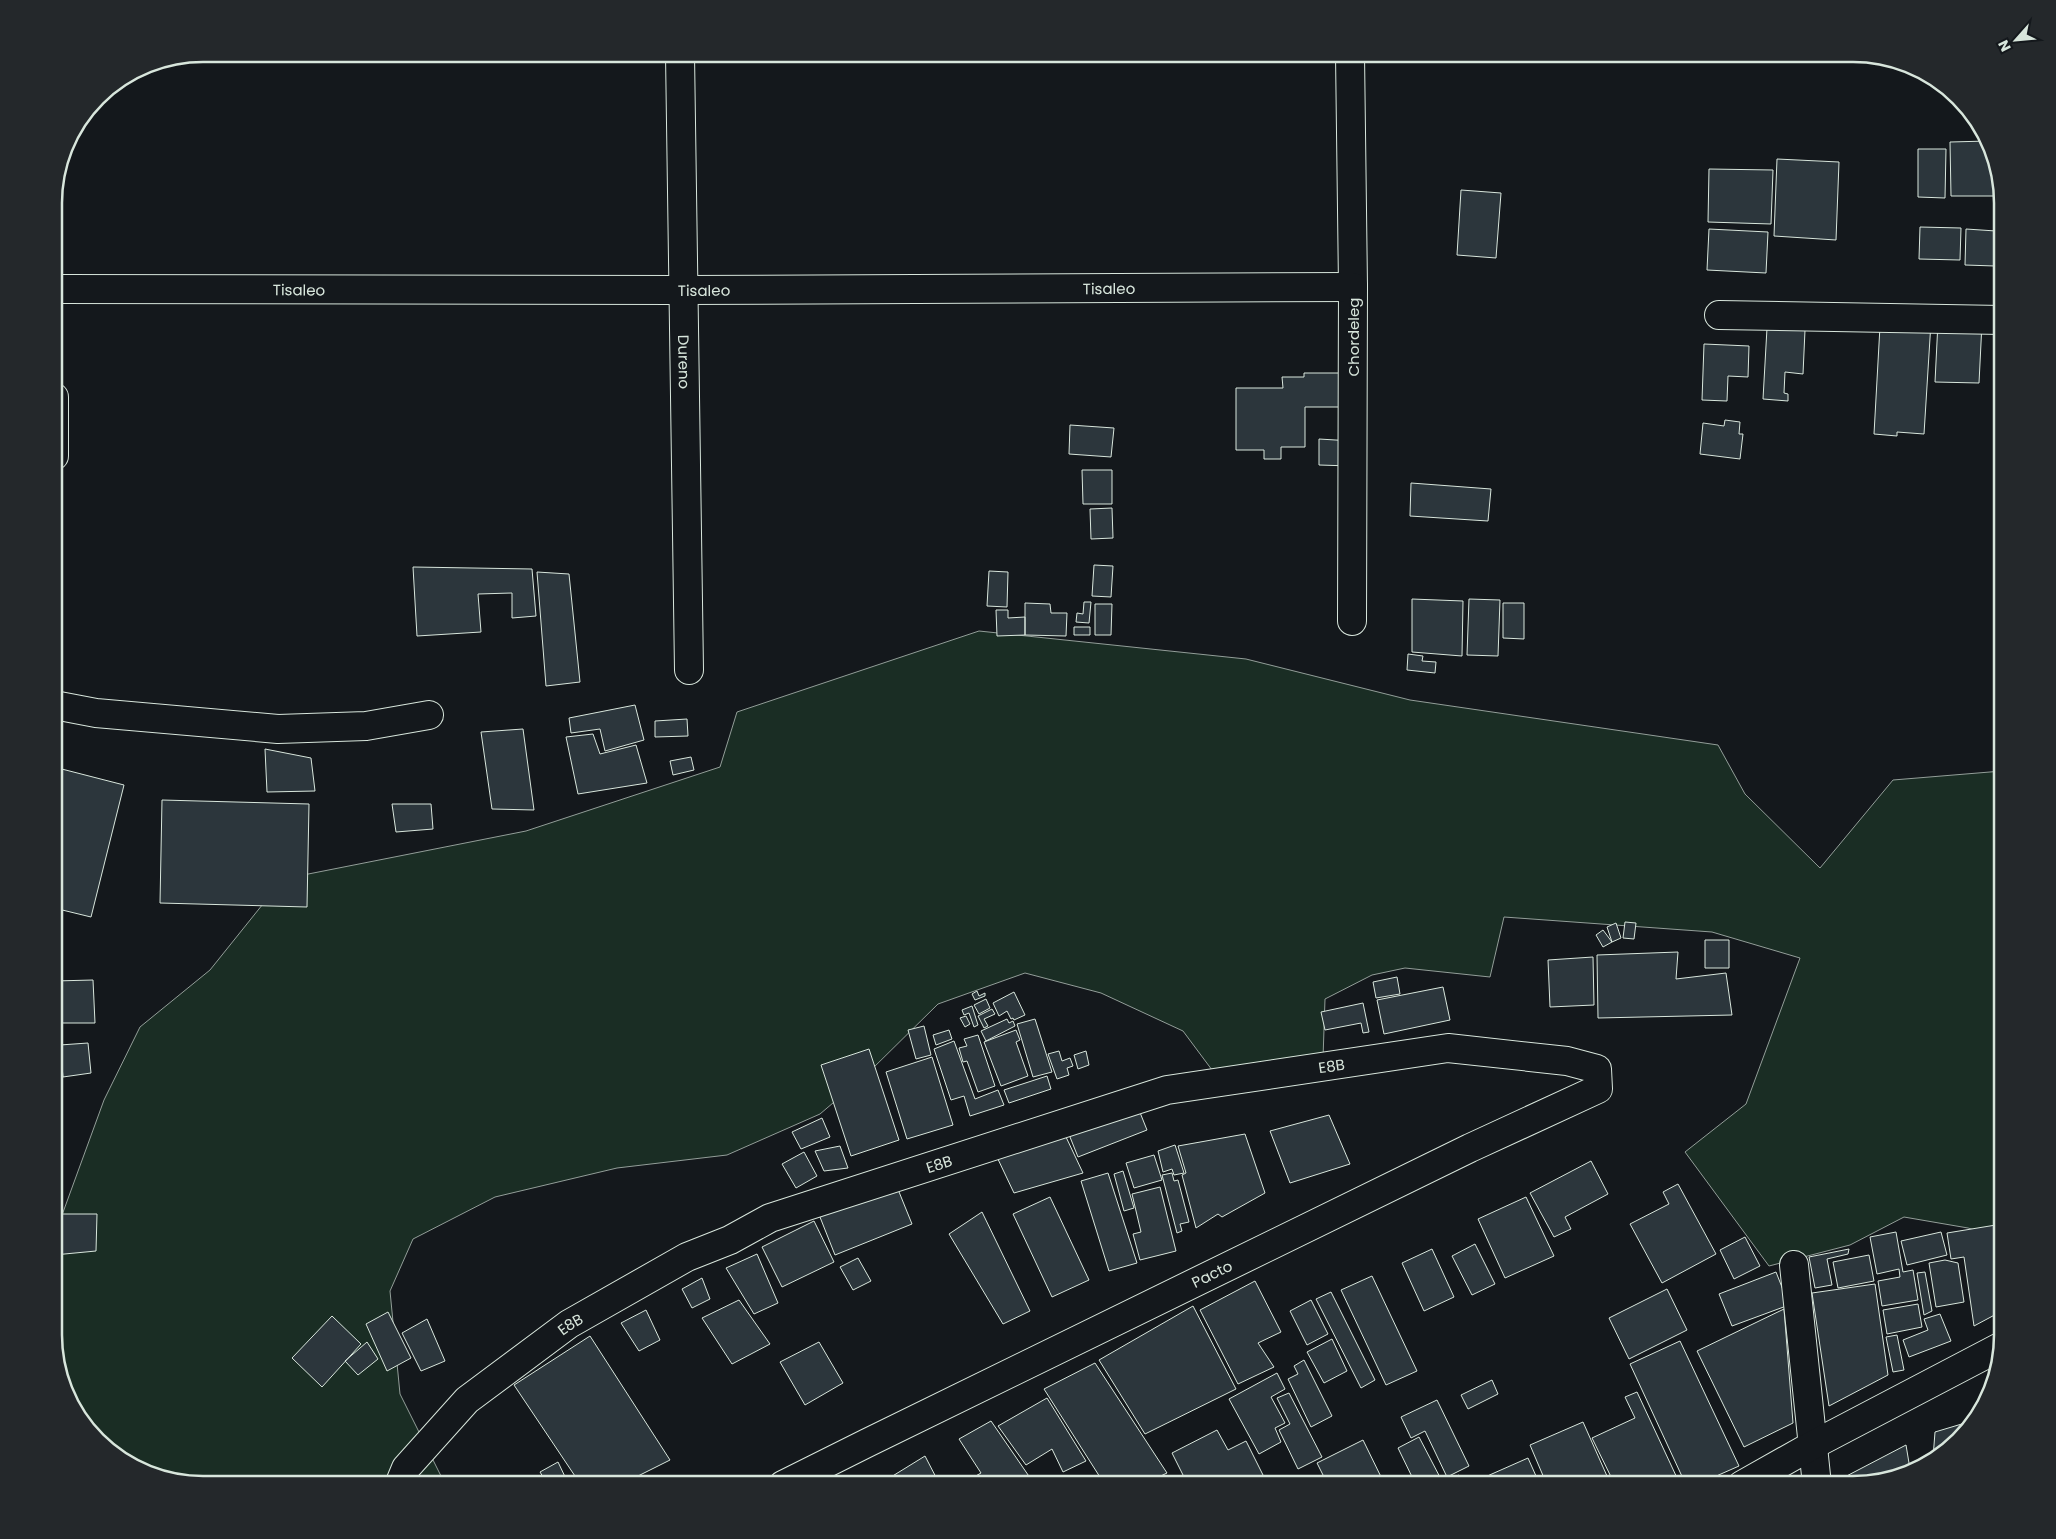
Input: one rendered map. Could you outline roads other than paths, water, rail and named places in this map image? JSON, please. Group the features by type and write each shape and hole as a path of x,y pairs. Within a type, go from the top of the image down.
{"street":[{"name":"Dureno","path":"680,62 689,670"},
{"name":"Chordeleg","path":"1350,62 1353,288 1352,621"},
{"name":"Tisaleo","path":"63,289 1353,288"},
{"path":"1719,315 1993,320"},
{"path":"63,707 133,716 278,729 366,726 429,715"},
{"name":"E8B","path":"403,1476 406,1468 467,1400 569,1324 687,1257 730,1240 770,1218 1167,1090 1448,1048 1568,1061"},
{"name":"Pacto","path":"801,1476 1461,1152 1598,1089 1597,1069 1568,1061"},
{"path":"1794,1265 1816,1476"},
{"path":"1758,1476 1992,1351"}]}
